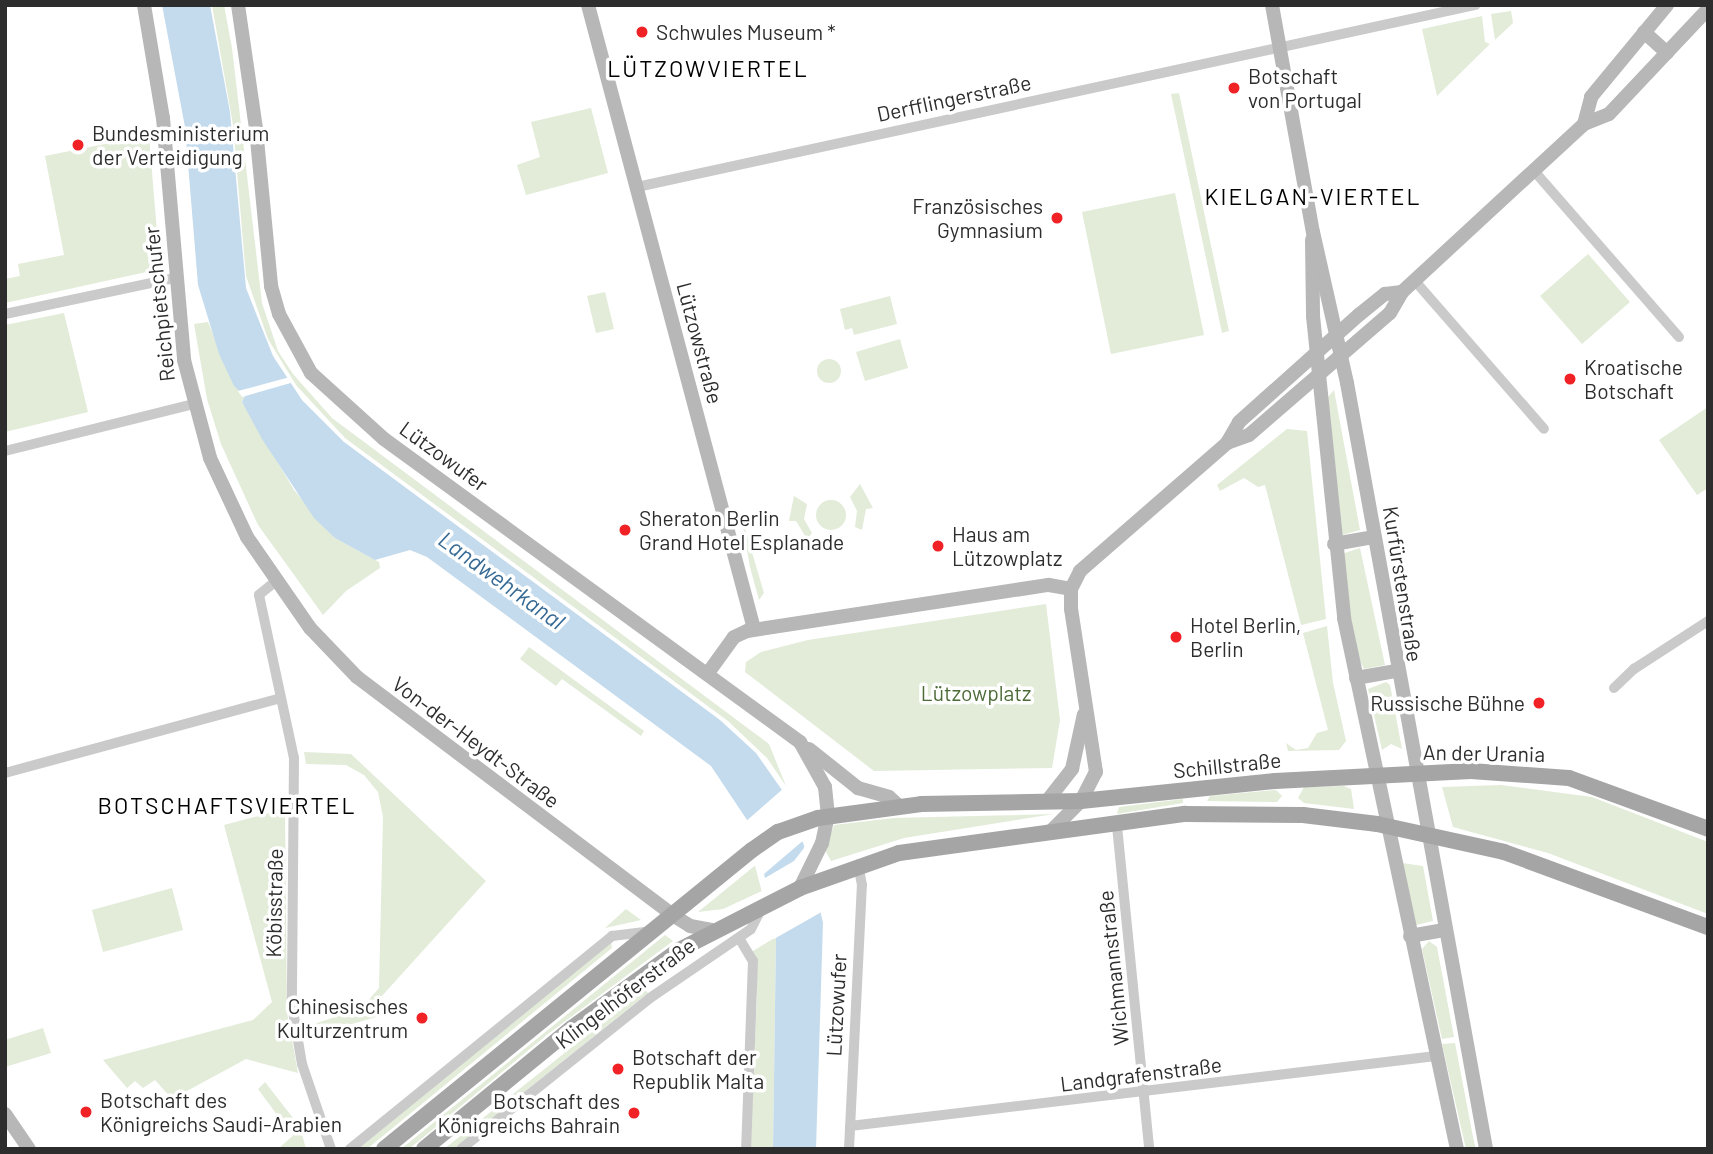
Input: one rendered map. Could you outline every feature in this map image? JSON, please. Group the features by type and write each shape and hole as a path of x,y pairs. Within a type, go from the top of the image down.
{"main road":[{"name":"Reichpietschufer","path":"144,5 163,118 182,349 193,404 224,490 276,581"},
{"name":"Lützowufer","path":"237,5 256,129 271,286 279,314 311,373 384,439 800,742 825,788 828,815"},
{"name":"Lützowstraße","path":"588,5 754,629"},
{"name":"Kurfürstenstraße","path":"1272,5 1313,232 1341,355 1396,671 1486,1149"},
{"path":"1648,27 1657,5"},
{"path":"1584,124 1591,97 1667,5"},
{"path":"1227,443 1249,435 1390,313 1402,292 1584,124 1609,114 1708,8"},
{"path":"1648,27 1667,53"},
{"name":"Kurfürstenstraße","path":"1313,232 1309,264 1334,544 1356,678 1457,1149"},
{"path":"1049,832 1082,801 1096,772 1093,738 1084,714 1071,589 1086,564 1227,443 1239,422 1337,335 1385,294 1402,292"},
{"path":"1334,544 1374,537"},
{"name":"Von-der-Heydt-Straße","path":"276,581 310,628 357,677 671,914"},
{"path":"708,673 734,637 754,629 1049,585 1071,589"},
{"path":"1356,678 1396,671"},
{"path":"1047,801 1072,769 1084,714"},
{"path":"800,742 858,788 889,797 899,806"},
{"name":"An der Urania","path":"1376,775 1547,773 1616,791 1708,829"},
{"name":"Schillstraße","path":"1082,801 1376,775"},
{"path":"800,888 816,858 828,815 899,806 1082,801"},
{"path":"765,904 858,864 971,841 1116,825 1185,814 1256,813 1387,826 1428,834 1562,871 1708,927"},
{"name":"Klingelhöferstraße","path":"384,1149 647,932 752,850 802,822 828,815"},
{"name":"Klingelhöferstraße","path":"424,1149 647,970 712,930 765,904"},
{"name":"Klingelhöferstraße","path":"671,914 690,926 712,930"},
{"path":"1410,936 1445,930"},
{"path":"5,1114 29,1149"}],"street":[{"name":"Derfflingerstraße","path":"637,187 1475,5"},
{"path":"1535,172 1679,337"},
{"path":"5,314 175,278"},
{"path":"1415,281 1544,429"},
{"path":"5,451 193,404"},
{"name":"Köbisstraße","path":"276,581 259,595 295,780 293,1015 302,1064 331,1149"},
{"path":"1614,688 1634,669 1708,621"},
{"path":"5,773 281,698"},
{"name":"Wichmannstraße","path":"1116,825 1149,1149"},
{"name":"Lützowufer","path":"849,1149 862,885 858,864"},
{"name":"Klingelhöferstraße","path":"461,1149 611,1028 751,929 765,904"},
{"name":"Klingelhöferstraße","path":"350,1149 611,936 647,932"},
{"path":"739,938 753,961 746,1149"},
{"name":"Landgrafenstraße","path":"850,1126 1143,1094 1436,1056"}],"green space":[{"path":"212,5 224,5 232,48 262,303 278,351 293,374 332,418 769,744 786,786 767,758 728,721 345,438 296,385 268,339 246,276 233,125"},
{"path":"1511,11 1513,23 1495,40 1491,14"},
{"path":"1482,16 1485,42 1490,44 1437,96 1422,29"},
{"path":"1179,93 1229,331 1222,333 1171,94"},
{"path":"591,108 608,173 526,195 517,165 540,157 531,122"},
{"path":"149,135 160,269 5,303 5,279 20,276 18,264 64,255 45,156"},
{"path":"1175,193 1204,335 1111,354 1082,212"},
{"path":"1588,254 1630,302 1582,344 1540,296"},
{"path":"605,292 614,329 596,333 587,296"},
{"path":"890,296 897,324 854,335 852,328 845,330 840,309"},
{"path":"64,313 88,412 5,432 5,325"},
{"path":"208,322 234,385 245,396 242,402 294,490 335,538 379,562 380,568 346,591 323,615 258,525 221,444 207,399 194,324"},
{"path":"900,339 908,368 865,381 856,352"},
{"path":"829,359 840,366 841,371 834,382 829,383 818,376 817,371 824,360"},
{"path":"1334,390 1360,530 1342,535 1328,397"},
{"path":"1708,407 1708,488 1697,495 1659,440"},
{"path":"1287,429 1307,431 1326,619 1301,625 1265,485 1258,487 1244,478 1220,491 1217,485"},
{"path":"860,484 873,508 866,509 862,530 855,527 857,511 850,497"},
{"path":"794,496 807,504 804,519 812,533 807,539 796,521 789,521"},
{"path":"831,500 842,504 846,515 842,526 831,530 820,526 816,515 820,504"},
{"path":"741,515 764,593 759,600 750,567"},
{"path":"1360,548 1385,665 1364,669 1356,653 1342,554"},
{"name":"Lützowplatz","path":"1046,604 1060,720 1052,768 874,771 745,672 746,662 761,652 808,640"},
{"path":"1327,626 1333,683 1346,741 1339,750 1288,751 1286,743 1296,750 1308,748 1317,733 1328,730 1303,633"},
{"path":"529,647 644,731 641,736 562,679 556,686 520,659"},
{"path":"1386,682 1390,685 1402,749 1391,744 1382,750 1368,689"},
{"path":"304,752 351,754 486,881 381,997 379,1016 303,1039 302,1028 362,1008 379,988 383,817 378,792 364,775 346,765 306,764"},
{"path":"1501,785 1592,797 1708,842 1708,914 1548,853 1453,827 1442,787"},
{"path":"1344,786 1351,789 1354,809 1304,803 1298,798 1304,787"},
{"path":"1276,790 1282,796 1277,802 1207,801 1210,796"},
{"path":"1183,799 1183,803 1117,814 1119,807"},
{"path":"285,809 287,1012 298,1073 246,1059 172,1099 155,1080 143,1088 135,1081 127,1088 103,1060 253,1020 272,1002 224,825"},
{"path":"1054,814 904,838 831,861 825,850 834,825 894,818"},
{"path":"1402,863 1423,866 1433,921 1416,925"},
{"path":"757,864 764,890 723,909 698,912"},
{"path":"172,888 183,930 103,952 92,910"},
{"path":"626,909 641,920 605,928"},
{"path":"665,935 673,941 548,1034 409,1149 401,1149"},
{"path":"776,937 773,1149 750,1149 757,998 753,951"},
{"path":"1429,941 1437,947 1454,1037 1442,1039 1422,949"},
{"path":"611,942 612,948 367,1149 357,1149"},
{"path":"645,989 648,993 453,1149 444,1149"},
{"path":"43,1028 51,1053 5,1067 5,1040"},
{"path":"1455,1043 1476,1149 1466,1149 1442,1044"},
{"path":"265,1082 300,1127 306,1149 278,1149 298,1131 291,1123 286,1127 258,1089"}],"water":[{"name":"Landwehrkanal","path":"162,5 210,5 230,112 246,288 273,356 302,400 344,442 720,720 756,753 782,790 807,853 823,923 816,1149 773,1149 776,937 747,820 711,766 427,557 410,550 375,560 335,538 314,518 262,439 242,402 245,396 234,386 219,354 198,285 185,127"}],"pier":[{"path":"290,377 294,382 242,397 238,391"},
{"path":"784,788 811,852 825,910 774,939 744,823","holes":["805,839 804,848 794,861 765,878 764,874"]}],"place":[{"name":"Schwules Museum *","path":"642,32"},
{"name":"Botschaft von Portugal","path":"1234,88"},
{"name":"Bundesministerium der Verteidigung","path":"78,145"},
{"name":"Französisches Gymnasium","path":"1057,218"},
{"name":"Kroatische Botschaft","path":"1570,379"},
{"name":"Sheraton Berlin Grand Hotel Esplanade","path":"625,530"},
{"name":"Haus am Lützowplatz","path":"938,546"},
{"name":"Hotel Berlin, Berlin","path":"1176,637"},
{"name":"Russische Bühne","path":"1539,703"},
{"name":"Chinesisches Kulturzentrum","path":"422,1018"},
{"name":"Botschaft der Republik Malta","path":"618,1069"},
{"name":"Botschaft des Königreichs Saudi-Arabien","path":"86,1112"},
{"name":"Botschaft des Königreichs Bahrain","path":"634,1113"}],"district":[{"name":"LÜTZOWVIERTEL","path":"708,68"},
{"name":"KIELGAN-VIERTEL","path":"1313,196"},
{"name":"BOTSCHAFTSVIERTEL","path":"227,805"}]}
